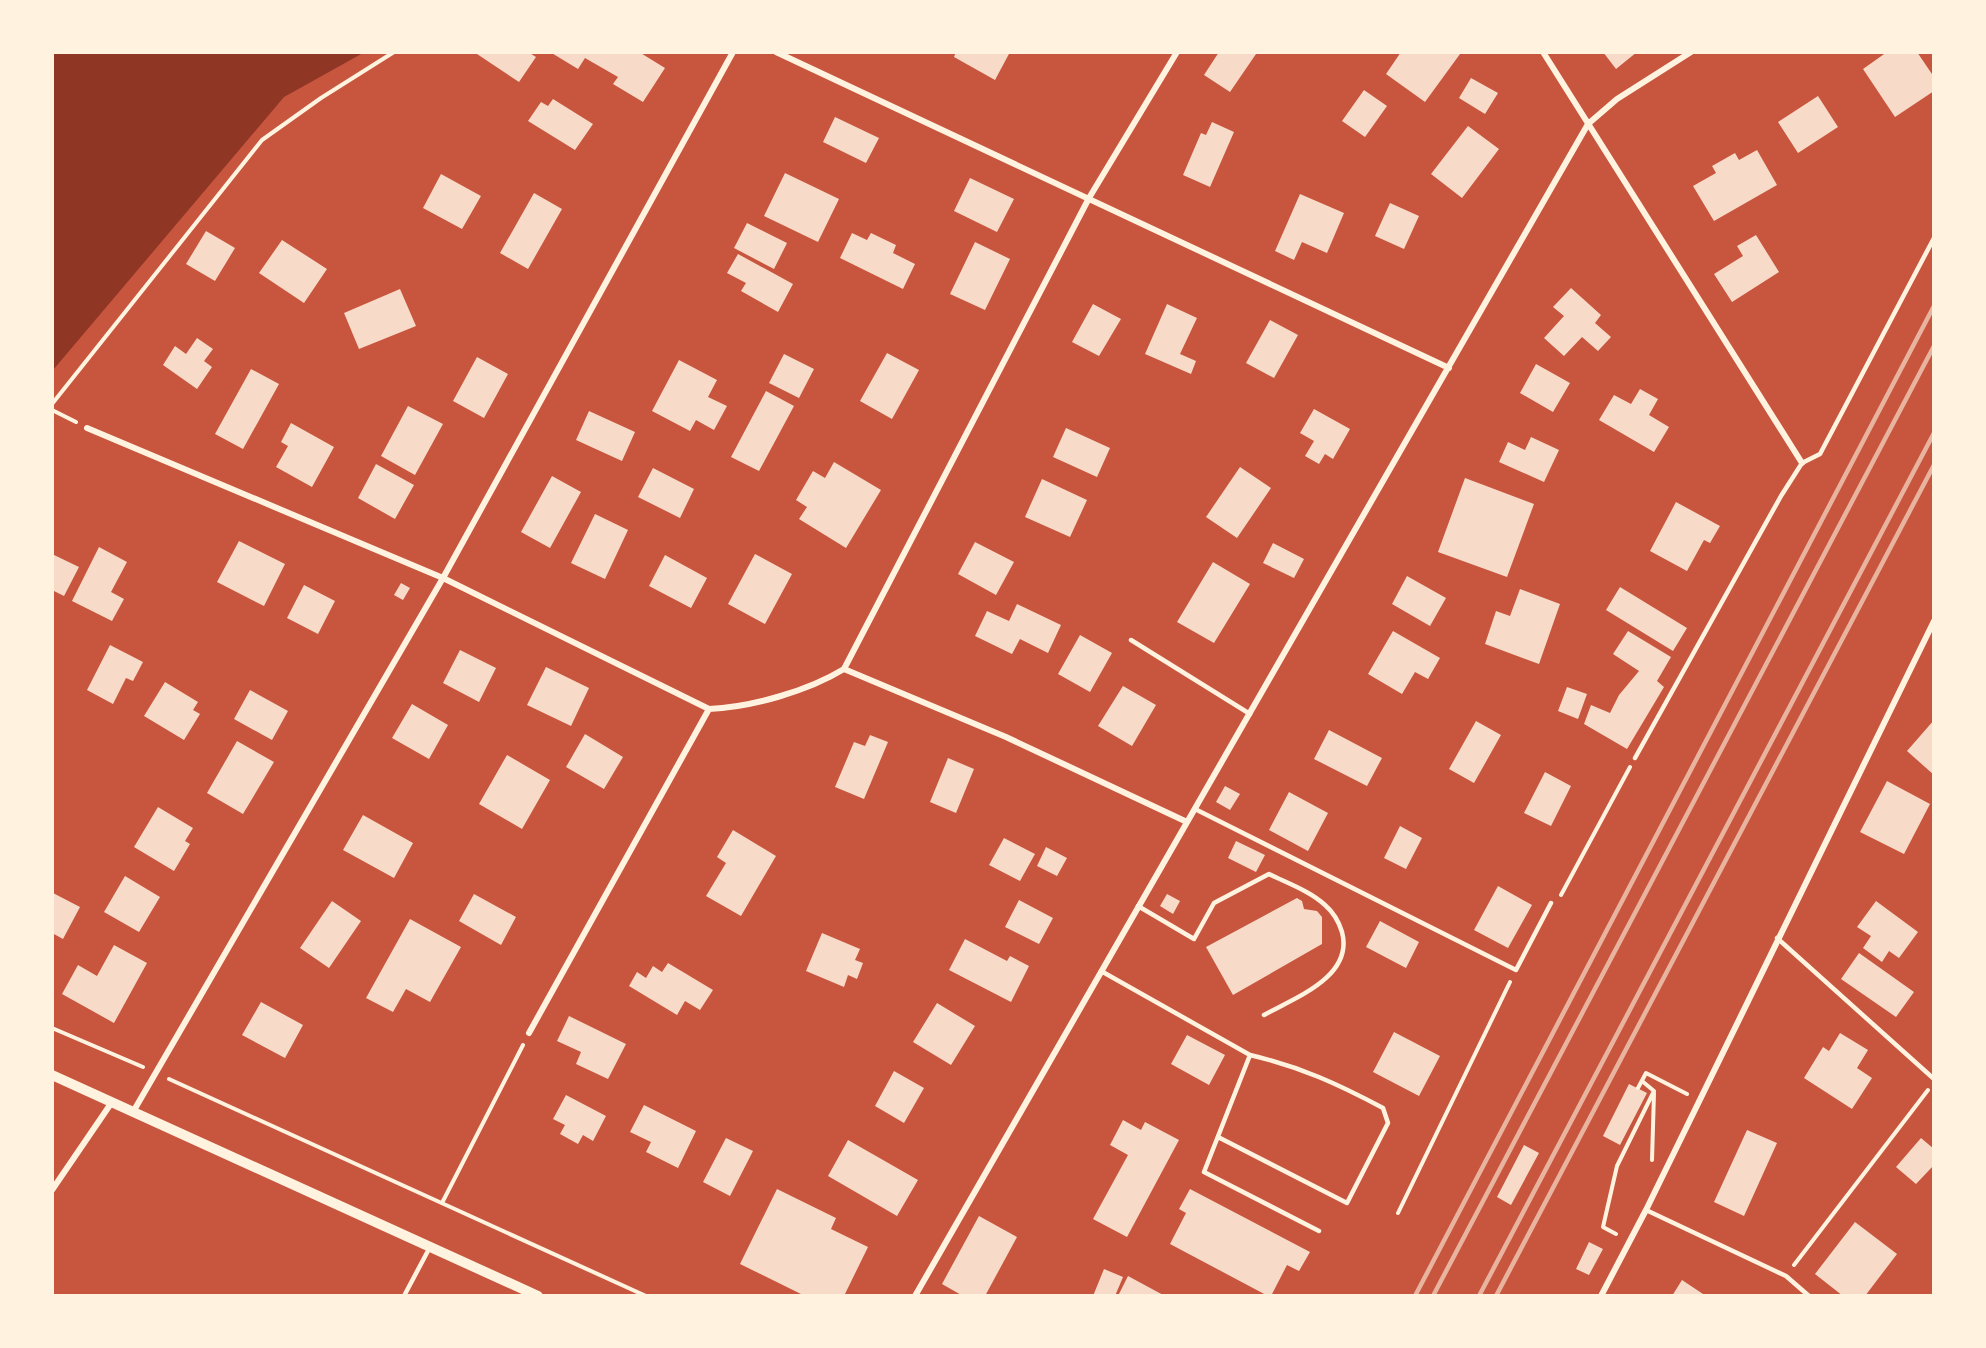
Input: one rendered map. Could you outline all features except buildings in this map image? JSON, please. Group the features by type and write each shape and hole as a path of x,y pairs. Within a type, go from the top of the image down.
{"street":[{"path":"133,1112 443,578 733,52"},
{"path":"776,52 1449,368"},
{"path":"87,428 443,578 709,709 731,708 822,682 844,669 1089,198 1177,52"},
{"path":"1543,52 1802,463"},
{"path":"917,1295 1588,124 1617,99 1691,52"},
{"path":"1601,1296 1646,1210 1934,621"},
{"path":"844,669 1006,737 1187,822"},
{"path":"529,1034 709,709"},
{"path":"52,1075 538,1296"},
{"path":"52,1190 112,1102"}],"lane":[{"path":"1635,758 1802,463 1820,454 1934,238"},
{"path":"1131,640 1250,714"},
{"path":"1195,809 1516,970 1551,903"},
{"path":"1138,906 1194,939 1214,903 1269,874 1326,905 1340,926 1343,939 1339,963 1318,985 1264,1015"},
{"path":"1777,938 1934,1080"},
{"path":"1101,971 1251,1055 1294,1065 1383,1108 1388,1123 1347,1203 1218,1137"},
{"path":"1251,1055 1204,1172 1318,1232"},
{"path":"1646,1210 1786,1276 1809,1296"},
{"path":"404,1296 430,1247"}],"path":[{"path":"52,404 262,140 321,98 394,52"},
{"path":"52,411 87,428"},
{"path":"1551,903 1563,894 1635,758"},
{"path":"1398,1213 1516,970"},
{"path":"52,1029 156,1073 646,1296"},
{"path":"442,1203 529,1034"},
{"path":"1638,1088 1646,1073 1687,1094 1682,1103"},
{"path":"1786,1276 1934,1080"},
{"path":"1642,1081 1654,1091"},
{"path":"1653,1161 1654,1091"},
{"path":"1616,1234 1603,1227 1617,1166 1654,1091"},
{"path":"1647,1171 1657,1151"},
{"path":"1611,1244 1621,1224"}],"shaded area":[{"path":"53,52 363,53 284,97 53,370"}],"railway":[{"path":"1415,1296 1934,306"},
{"path":"1433,1296 1934,346"},
{"path":"1479,1296 1934,433"},
{"path":"1496,1296 1934,465"}]}
